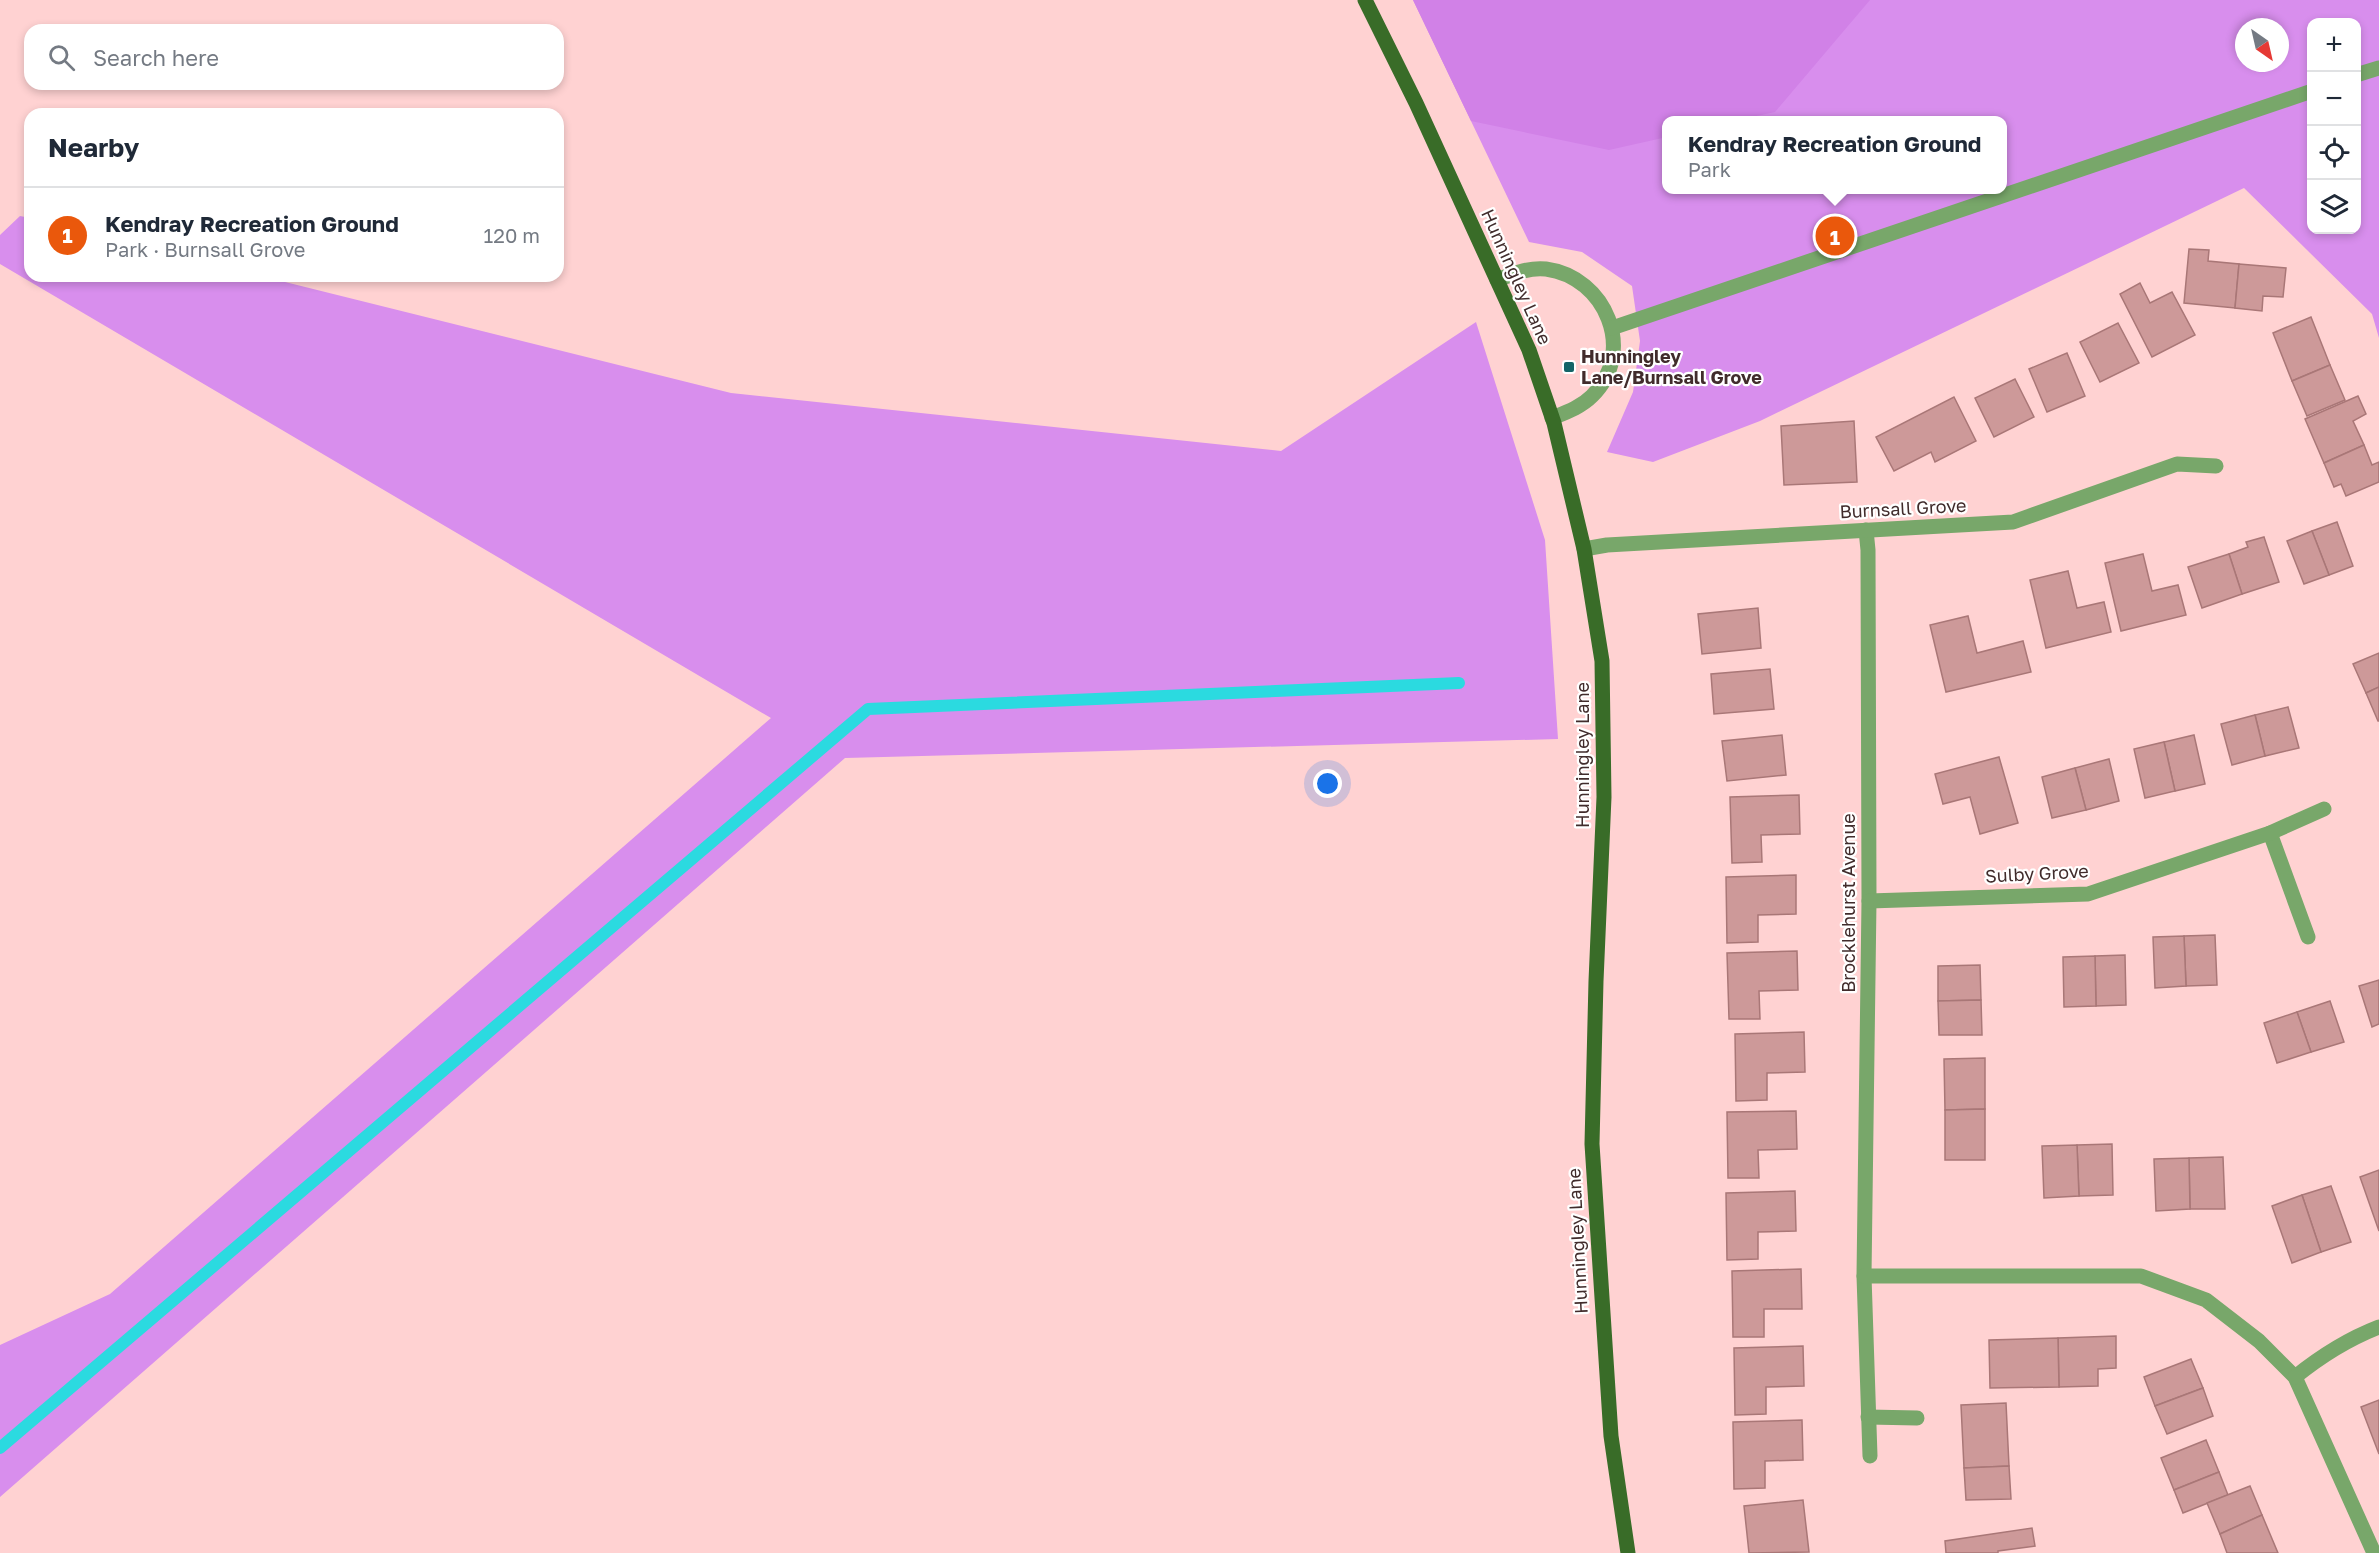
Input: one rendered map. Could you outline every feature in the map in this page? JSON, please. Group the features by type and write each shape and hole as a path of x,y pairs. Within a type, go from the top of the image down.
{"main road":[{"name":"Hunningley Lane","path":"1365,0 1416,103 1529,350 1552,418 1584,549 1602,660 1604,752 1592,1144 1611,1436 1628,1553"}],"street":[{"path":"2361,73 2379,68"},
{"path":"1612,328 2307,93"},
{"path":"1497,280 1520,270 1544,268 1567,274 1588,287 1603,305 1612,328 1613,352 1607,375 1593,395 1574,410 1552,418"},
{"name":"Burnsall Grove","path":"1584,549 1607,545 2013,522 2177,464 2216,466"},
{"name":"Brocklehurst Avenue","path":"1866,530 1869,902 1864,1276 1870,1456"},
{"name":"Sulby Grove","path":"1869,902 2088,894 2270,833 2324,809"},
{"path":"2270,833 2308,937"},
{"path":"1864,1276 2141,1276 2205,1300 2259,1341 2295,1377 2374,1553"},
{"path":"2295,1377 2319,1357 2362,1333 2379,1327"},
{"path":"1868,1417 1917,1418"}],"shaded area":[{"path":"1413,0 2379,0 2379,338 2372,314 2244,188 1760,421 1653,462 1607,452 1633,392 1640,341 1632,286 1582,252 1529,242"},
{"path":"1413,0 1870,0 1775,112 1756,116 1662,116 1662,138 1609,150 1471,121"},
{"path":"20,216 24,217 24,278 0,264 0,235"},
{"path":"31,282 285,282 731,393 1281,451 1476,322 1545,540 1558,739 845,758 0,1497 0,1345 110,1294 771,718"}],"building":[{"path":"2189,249 2209,250 2208,261 2239,264 2235,308 2184,303"},
{"path":"2239,264 2286,268 2283,297 2263,296 2262,311 2235,308"},
{"path":"2140,283 2150,303 2172,292 2195,335 2152,357 2120,294"},
{"path":"2311,317 2330,365 2292,381 2273,333"},
{"path":"2118,323 2139,363 2100,382 2080,342"},
{"path":"2067,353 2085,396 2047,412 2029,369"},
{"path":"2330,365 2345,400 2307,416 2292,381"},
{"path":"2015,379 2034,417 1994,437 1975,398"},
{"path":"2358,396 2366,414 2353,421 2364,445 2324,463 2305,419"},
{"path":"1954,397 1976,441 1935,462 1931,452 1894,471 1876,437"},
{"path":"1854,421 1857,482 1784,485 1781,426"},
{"path":"2364,445 2372,465 2379,462 2379,482 2346,496 2341,484 2334,487 2324,463"},
{"path":"2337,522 2353,566 2329,575 2312,531"},
{"path":"2312,531 2329,575 2304,584 2287,541"},
{"path":"2264,537 2279,582 2242,594 2229,554 2248,547 2246,542"},
{"path":"2143,554 2152,591 2178,585 2186,615 2121,631 2105,563"},
{"path":"2229,554 2242,594 2202,608 2188,567"},
{"path":"2068,571 2077,608 2104,602 2111,632 2046,648 2030,580"},
{"path":"1758,608 1761,648 1702,654 1698,614"},
{"path":"1968,616 1977,653 2023,641 2031,672 1946,692 1930,625"},
{"path":"2379,653 2379,687 2366,693 2353,664"},
{"path":"1770,669 1774,709 1714,714 1711,674"},
{"path":"2379,687 2379,721 2378,721 2366,693"},
{"path":"2288,707 2299,748 2265,756 2255,715"},
{"path":"2255,715 2265,756 2232,765 2221,724"},
{"path":"1782,735 1786,775 1727,781 1722,741"},
{"path":"2194,735 2205,784 2175,791 2164,742"},
{"path":"2164,742 2175,791 2145,798 2134,749"},
{"path":"1999,757 2018,823 1980,834 1970,797 1943,804 1935,774"},
{"path":"2109,759 2119,801 2086,810 2075,768"},
{"path":"2075,768 2086,810 2052,818 2042,777"},
{"path":"1799,795 1800,834 1761,835 1762,862 1732,863 1730,797"},
{"path":"1796,875 1796,914 1758,915 1758,942 1727,943 1726,877"},
{"path":"2215,935 2217,985 2186,986 2184,936"},
{"path":"2184,936 2186,986 2155,988 2153,937"},
{"path":"1797,951 1798,990 1759,991 1760,1019 1729,1019 1727,953"},
{"path":"2125,955 2126,1005 2096,1006 2095,956"},
{"path":"2095,956 2096,1006 2064,1007 2063,957"},
{"path":"1980,965 1981,1000 1938,1001 1938,966"},
{"path":"2379,980 2379,1024 2372,1027 2359,986"},
{"path":"1981,1000 1982,1035 1939,1035 1938,1001"},
{"path":"2330,1001 2344,1042 2311,1052 2297,1012"},
{"path":"2297,1012 2311,1052 2277,1063 2264,1023"},
{"path":"1804,1032 1805,1072 1767,1073 1767,1100 1736,1101 1735,1034"},
{"path":"1985,1058 1985,1109 1945,1110 1944,1059"},
{"path":"1985,1109 1985,1160 1945,1160 1945,1110"},
{"path":"1796,1111 1797,1149 1758,1150 1759,1178 1728,1178 1727,1112"},
{"path":"2112,1144 2113,1195 2079,1196 2077,1145"},
{"path":"2077,1145 2079,1196 2044,1198 2042,1146"},
{"path":"2223,1157 2225,1209 2190,1209 2189,1158"},
{"path":"2189,1158 2190,1209 2156,1211 2154,1159"},
{"path":"2379,1170 2379,1231 2360,1177"},
{"path":"2331,1186 2351,1242 2321,1252 2302,1195"},
{"path":"1795,1191 1796,1231 1758,1232 1758,1259 1727,1260 1726,1193"},
{"path":"2302,1195 2321,1252 2292,1263 2272,1206"},
{"path":"1801,1269 1802,1309 1764,1309 1764,1337 1733,1337 1732,1271"},
{"path":"2116,1336 2116,1368 2098,1369 2098,1386 2059,1387 2058,1338"},
{"path":"2058,1338 2059,1387 1990,1388 1989,1340"},
{"path":"1803,1346 1804,1386 1766,1387 1766,1414 1735,1415 1734,1348"},
{"path":"2191,1359 2203,1388 2155,1406 2144,1377"},
{"path":"2203,1388 2213,1416 2167,1434 2155,1406"},
{"path":"2379,1400 2379,1454 2361,1407"},
{"path":"2006,1403 2009,1466 1964,1468 1961,1405"},
{"path":"1802,1420 1803,1460 1765,1461 1765,1488 1734,1489 1733,1422"},
{"path":"2206,1440 2219,1472 2174,1490 2161,1458"},
{"path":"2009,1466 2011,1499 1966,1500 1964,1468"},
{"path":"2219,1472 2228,1495 2183,1513 2174,1490"},
{"path":"2250,1486 2262,1515 2220,1534 2207,1503"},
{"path":"1803,1500 1809,1552 1749,1553 1744,1506"},
{"path":"2262,1515 2278,1553 2227,1553 2220,1534"},
{"path":"2032,1528 2035,1546 1998,1551 1998,1553 1946,1553 1945,1541"}],"waterway":[{"path":"0,1448 868,709 1459,683"}],"place":[{"name":"Kendray Recreation Ground","path":"1835,236"},
{"name":"Hunningley Lane/Burnsall Grove","path":"1569,367"}]}
